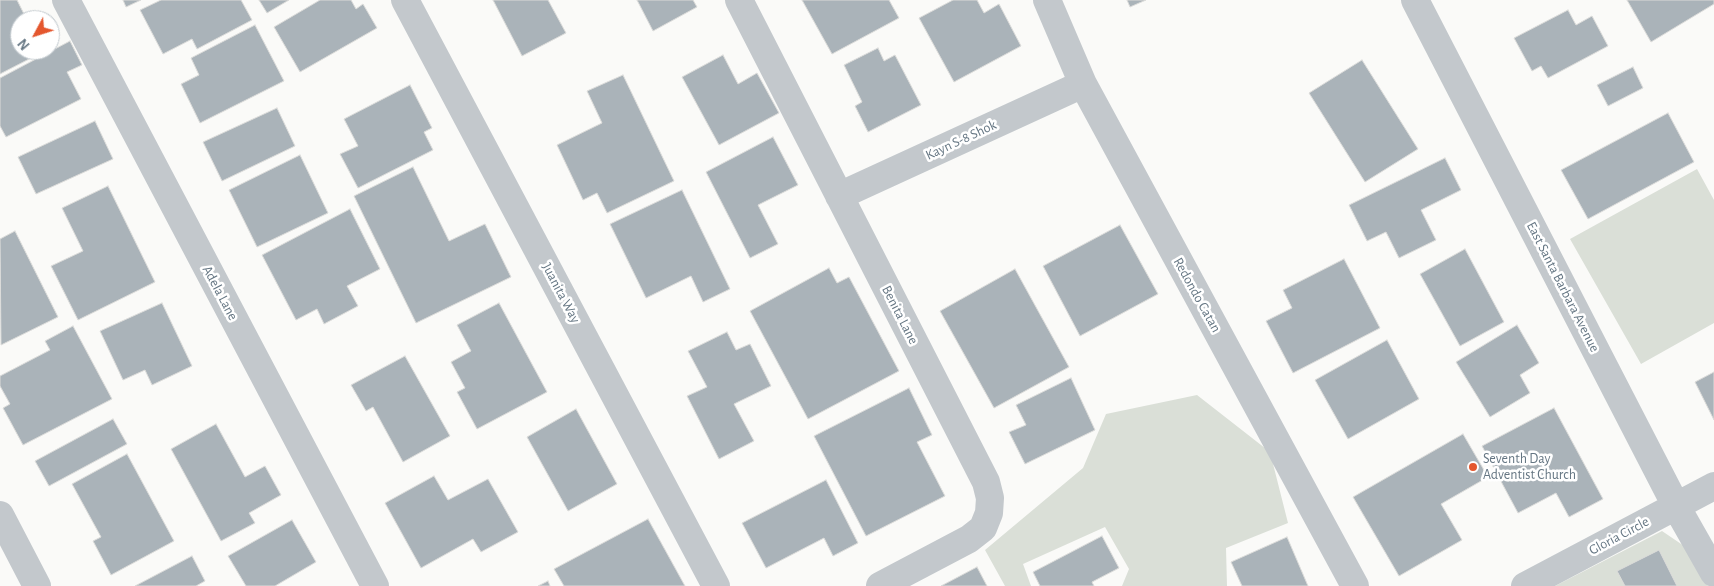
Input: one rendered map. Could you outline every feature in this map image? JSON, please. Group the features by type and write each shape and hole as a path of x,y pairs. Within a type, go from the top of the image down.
{"street":[{"name":"Adela Lane","path":"66,0 375,586"},
{"name":"Juanita Way","path":"405,0 716,586"},
{"name":"Benita Lane","path":"739,0 986,482 990,498 989,513 983,528 969,539 880,586"},
{"name":"Redondo Catan","path":"1047,0 1083,84 1355,586"},
{"name":"East Santa Barbara Avenue","path":"1414,0 1676,506 1714,574"},
{"name":"Kayn S-8 Shok","path":"839,196 1083,84"},
{"name":"Gloria Circle","path":"1525,586 1714,486"},
{"path":"0,515 37,586"}],"shaded area":[{"path":"1697,169 1714,200 1714,323 1641,364 1570,239"},
{"path":"1197,395 1270,452 1288,523 1226,548 1227,586 1122,586 1129,569 1105,527 1023,564 1031,586 1005,586 985,550 1083,468 1106,414"},
{"path":"1662,531 1690,550 1708,586 1555,586"}],"building":[{"path":"0,0 17,0 22,10 10,10 10,60 27,60 0,74"},
{"path":"123,0 141,0 126,7"},
{"path":"161,0 241,0 252,20 197,49 192,39 163,54 140,10"},
{"path":"259,0 289,0 267,13"},
{"path":"320,0 351,0 356,9 363,4 377,28 300,72 274,27"},
{"path":"493,0 548,0 566,33 522,56"},
{"path":"637,0 693,0 697,7 653,31"},
{"path":"802,0 889,0 899,18 832,54"},
{"path":"953,0 977,0 984,13 999,4 1021,46 954,82 919,18"},
{"path":"1127,0 1146,0 1130,7"},
{"path":"1627,0 1714,0 1714,4 1651,42"},
{"path":"1568,10 1576,25 1592,16 1608,46 1548,78 1541,66 1532,71 1514,38"},
{"path":"255,25 284,81 200,123 181,84 199,75 191,58"},
{"path":"70,41 82,65 67,72 81,99 6,137 0,126 0,78 34,60 60,60 60,46"},
{"path":"878,48 884,61 895,55 921,105 868,132 855,106 862,102 844,65"},
{"path":"723,55 738,84 757,73 779,113 719,145 682,77"},
{"path":"1362,60 1418,149 1365,182 1309,93"},
{"path":"1633,67 1643,88 1608,106 1597,85"},
{"path":"623,75 674,181 607,213 597,193 583,200 557,145 602,123 587,91"},
{"path":"410,85 432,128 424,132 433,150 358,188 340,154 358,146 344,119"},
{"path":"277,108 295,146 222,181 203,142"},
{"path":"1668,113 1694,162 1588,219 1561,170"},
{"path":"95,121 113,159 36,194 18,157"},
{"path":"773,137 798,185 758,205 778,244 750,258 706,172"},
{"path":"300,155 328,213 257,247 229,190"},
{"path":"1445,158 1461,190 1421,210 1436,240 1399,258 1386,232 1367,241 1349,205"},
{"path":"413,167 449,241 485,224 511,277 416,323 354,196"},
{"path":"108,186 155,282 78,320 51,266 83,251 62,208"},
{"path":"682,190 730,289 703,302 691,276 646,298 610,224"},
{"path":"350,209 380,269 347,286 358,306 324,324 317,309 296,320 262,255"},
{"path":"1120,225 1158,294 1080,336 1043,266"},
{"path":"15,231 58,317 1,345 0,239"},
{"path":"1465,249 1504,322 1460,346 1420,274"},
{"path":"1344,259 1380,328 1293,373 1266,321 1292,308 1283,290"},
{"path":"829,268 837,283 849,277 899,371 808,419 750,311"},
{"path":"1015,269 1069,367 994,408 940,311"},
{"path":"162,303 192,366 152,385 145,370 123,380 100,331"},
{"path":"499,303 547,392 477,429 457,392 465,388 451,362 471,351 457,325"},
{"path":"1517,325 1539,363 1520,375 1530,393 1490,417 1456,362"},
{"path":"73,326 112,399 23,445 3,408 10,404 0,386 0,376 50,350 45,341"},
{"path":"727,332 736,350 750,344 771,386 734,404 754,441 719,459 687,396 707,387 688,351"},
{"path":"1387,340 1419,399 1348,439 1315,380"},
{"path":"405,356 450,436 403,462 373,407 366,411 351,385"},
{"path":"1714,372 1714,420 1695,382"},
{"path":"1071,378 1095,430 1025,464 1009,432 1026,425 1016,405"},
{"path":"909,388 932,435 917,442 945,496 866,536 814,436"},
{"path":"1554,408 1603,499 1569,517 1556,493 1518,513 1482,446"},
{"path":"576,409 617,484 568,511 527,437"},
{"path":"113,419 127,444 49,486 35,461"},
{"path":"216,424 245,477 265,466 281,495 249,513 255,523 221,541 171,449"},
{"path":"1463,434 1488,477 1441,504 1462,540 1399,576 1353,497"},
{"path":"127,454 174,541 111,575 93,541 101,537 72,484"},
{"path":"434,476 448,500 488,479 518,532 481,552 473,539 421,568 385,503"},
{"path":"826,480 858,543 833,556 824,538 766,568 742,523"},
{"path":"648,519 685,586 564,586 554,569"},
{"path":"292,520 316,562 275,586 246,586 228,556"},
{"path":"1102,536 1119,568 1092,582 1094,586 1040,586 1033,572"},
{"path":"1287,537 1308,586 1242,586 1231,562"},
{"path":"1659,550 1677,586 1625,586 1617,571"},
{"path":"192,556 205,581 196,586 135,586"},
{"path":"977,567 987,586 941,586"},
{"path":"548,581 550,586 538,586"}],"place":[{"name":"Seventh Day Adventist Church","path":"1473,467"}]}
